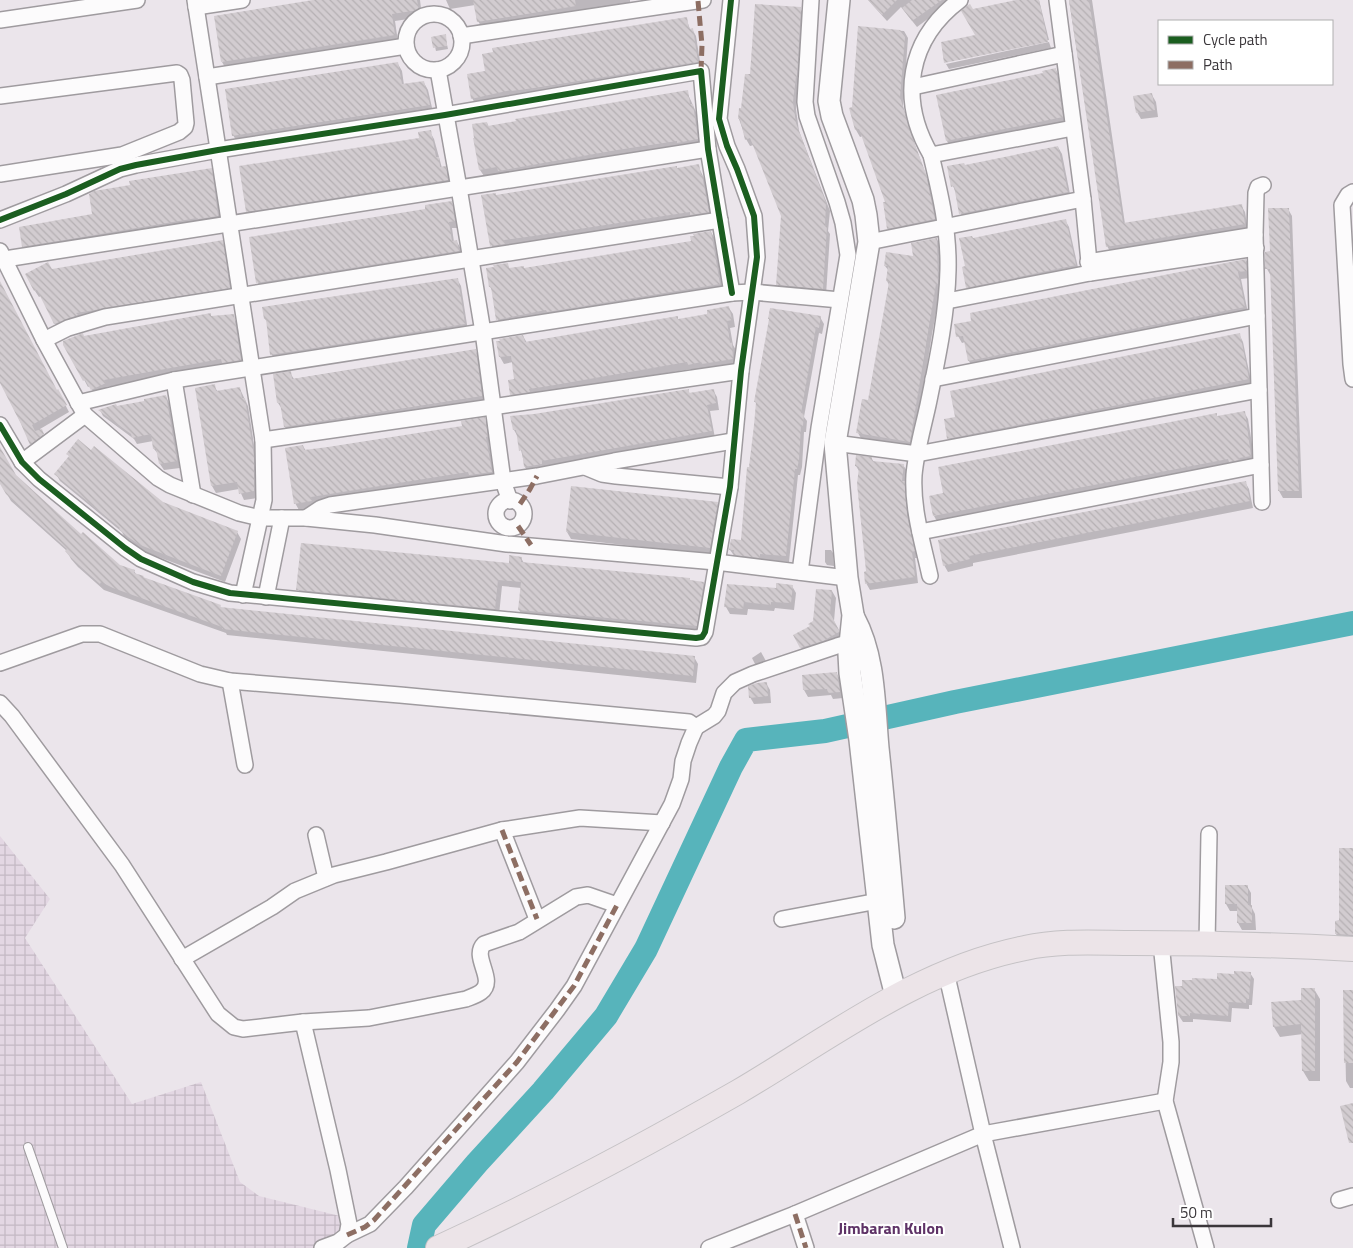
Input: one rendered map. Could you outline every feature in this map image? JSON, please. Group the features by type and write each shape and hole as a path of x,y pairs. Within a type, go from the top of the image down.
{"main road":[{"path":"439,1248 556,1192 737,1092 903,992 946,972 1005,952 1061,943 1161,943 1353,948"}],"street":[{"path":"0,20 137,0"},
{"path":"242,0 196,4 263,440 265,488 243,595"},
{"path":"462,36 673,2 703,0"},
{"path":"0,425 22,462 39,480 141,559 193,582 243,595 696,638 702,637 705,632 730,487 741,371 757,257 754,216 721,130 719,119 731,0"},
{"path":"804,573 819,428 848,255 838,202 807,116 805,102 811,0"},
{"path":"839,0 829,101 832,116 863,200 869,242 835,442 837,576 853,615 858,643 880,847 897,943 903,992"},
{"path":"1057,0 1083,199 1089,267"},
{"path":"930,576 915,502 914,477 946,301 948,269 947,226 931,154 925,145 915,119 913,87 916,60 925,37 944,14 958,1"},
{"path":"427,7 453,21 462,36 459,54 454,61 438,70 423,68 417,64 408,53 406,46 410,26 421,17 427,7"},
{"path":"207,77 406,46"},
{"path":"913,87 1064,54"},
{"path":"438,70 460,188 483,332 503,480 510,501 501,505 497,514 501,524 511,528 507,544"},
{"path":"0,220 66,194 120,169 136,165 218,150 723,70"},
{"path":"701,72 708,149 732,293"},
{"path":"0,96 177,73 182,80 186,123 185,127 179,132 129,153 0,174"},
{"path":"931,154 1073,128"},
{"path":"708,149 230,224 2,255 81,409 158,478 170,485 239,514 260,518 306,518 507,544 716,562 837,576"},
{"path":"1262,502 1256,193 1258,187 1263,185"},
{"path":"1353,192 1348,195 1342,204 1353,379"},
{"path":"869,242 1083,199"},
{"path":"44,340 68,328 105,317 720,220"},
{"path":"946,301 1089,267 1256,242"},
{"path":"22,462 81,409 174,380 732,293 752,292 840,300"},
{"path":"933,379 1257,316"},
{"path":"263,440 741,371"},
{"path":"174,380 193,495"},
{"path":"835,442 917,454 1259,390"},
{"path":"306,518 321,508 330,505 585,468 614,461 734,441"},
{"path":"920,532 1261,465"},
{"path":"585,468 602,474 616,476 730,487"},
{"path":"266,597 282,518"},
{"path":"0,663 75,636 91,633 100,634 200,674 230,681 702,724"},
{"path":"322,1248 338,1242 374,1220 517,1062 574,986 677,793 684,761 702,724 718,711 724,693 736,682 762,671 858,643"},
{"path":"230,681 246,765"},
{"path":"0,703 12,716 122,865 218,1014 234,1027 243,1028 369,1018 466,998 484,989 486,982 480,952 481,946 519,932 576,897 588,895 618,904"},
{"path":"182,959 272,907 295,891 326,878 502,830 580,818 662,823"},
{"path":"502,830 538,919"},
{"path":"1207,944 1208,834"},
{"path":"316,835 326,878"},
{"path":"880,847 878,901 883,945 903,992"},
{"path":"782,918 878,901"},
{"path":"1161,943 1172,1042 1165,1101 1206,1248"},
{"path":"946,972 983,1134 1012,1248"},
{"path":"304,1022 345,1202 349,1224 347,1235"},
{"path":"709,1248 795,1214 983,1134 1165,1101"},
{"path":"795,1214 806,1248"}],"lane":[{"path":"28,1147 63,1248"}],"shaded area":[{"path":"0,836 50,899 25,938 132,1104 201,1082 240,1182 259,1196 348,1218 349,1224 322,1248 0,1248"}],"building":[{"path":"313,0 417,0 419,10 392,14 395,35 221,62 214,16"},
{"path":"473,0 575,0 576,6 477,22"},
{"path":"868,0 897,0 882,15"},
{"path":"912,0 942,0 912,21 902,8"},
{"path":"1016,0 1039,0 1048,42 944,63 941,42 975,35 961,11 970,4 973,9"},
{"path":"1069,0 1089,0 1123,223 1242,204 1245,224 1106,247"},
{"path":"755,4 801,7 797,77 793,102 796,123 826,203 825,226 827,226 823,289 776,285 781,216 750,138 745,140 740,119 738,119 745,74 750,74"},
{"path":"687,17 689,29 693,28 698,62 511,90 471,99 467,74 485,71 482,54 493,52 492,48"},
{"path":"858,26 900,30 905,37 900,97 926,174 935,219 887,229 883,202 885,202 859,129 855,130 849,108 852,107"},
{"path":"446,34 447,46 433,48 431,37"},
{"path":"398,62 402,84 424,81 430,105 232,136 225,89"},
{"path":"1056,68 1063,117 946,141 936,95 1043,73 1042,71"},
{"path":"688,90 690,104 693,104 698,139 617,150 498,171 497,167 479,170 472,124 487,122 488,126 516,121 515,119"},
{"path":"1152,93 1155,110 1136,113 1133,96"},
{"path":"431,130 436,157 439,157 440,167 446,166 448,180 246,212 239,166 419,138 418,132"},
{"path":"1058,146 1068,192 959,214 954,186 951,187 947,166 964,163 965,165"},
{"path":"699,164 709,212 690,215 690,212 504,240 505,244 490,246 481,195 496,193 496,195"},
{"path":"212,168 218,216 22,247 19,227 92,214 89,194 94,191 130,185 129,181"},
{"path":"452,201 455,221 449,222 452,241 457,240 459,251 256,283 249,237 425,209 425,205"},
{"path":"1268,208 1289,208 1299,491 1278,491 1270,269 1265,269 1265,252 1270,251"},
{"path":"1066,219 1076,265 966,288 962,267 965,266 959,238 972,236 973,238"},
{"path":"711,231 720,284 547,312 546,310 496,320 486,268 494,267 493,265 508,263 509,268 524,266 524,268 691,241 690,236 694,236 693,234"},
{"path":"937,238 938,284 936,284 910,442 856,433 862,399 868,400 889,282 886,281 888,266 884,266 886,252 913,256 911,243"},
{"path":"223,240 230,288 76,313 78,315 54,324 37,290 34,291 25,274 48,262 52,269"},
{"path":"1246,259 1247,271 1238,272 1245,307 968,361 963,336 956,337 954,324 971,321 970,313"},
{"path":"458,278 465,324 270,355 266,319 264,319 262,307"},
{"path":"0,281 57,390 67,405 32,425 35,431 42,429 44,434 30,445 0,383"},
{"path":"729,306 732,320 727,321 730,343 732,342 733,359 688,365 687,362 529,389 530,392 510,395 508,380 514,379 511,356 499,357 496,341 500,341 499,339 523,335 525,342 678,316 678,319 707,314 707,310"},
{"path":"770,308 821,316 819,328 816,327 801,413 804,413 803,426 801,425 799,460 797,469 795,469 786,556 760,554 760,558 733,555 734,550 729,550 731,539 741,540 747,467 749,467 754,425 756,402 754,402"},
{"path":"211,313 211,316 234,314 241,360 222,363 221,359 104,380 106,383 91,390 85,380 83,381 63,345 63,341 83,333 84,336"},
{"path":"1240,333 1249,379 947,439 944,419 955,417 950,391"},
{"path":"476,349 482,396 284,427 280,403 277,403 273,374 291,371 292,379"},
{"path":"215,384 216,391 240,387 242,398 245,398 254,456 254,491 239,494 237,482 211,486 195,388"},
{"path":"689,389 689,393 714,389 716,403 707,405 712,431 542,461 542,464 524,467 522,450 519,451 516,430 513,430 510,416 534,414"},
{"path":"166,395 177,461 159,464 156,449 153,449 151,434 132,438 131,434 98,410 116,404 117,406"},
{"path":"1245,411 1251,456 1239,458 1240,460 1229,462 1228,459 933,516 929,496 943,493 938,467 1217,413 1217,416"},
{"path":"485,417 488,436 486,437 492,472 469,475 468,472 311,497 312,501 294,504 285,448 303,445 304,450 328,447 462,426 461,421"},
{"path":"78,439 91,450 94,446 163,502 238,531 221,576 140,545 54,474 69,456 66,454"},
{"path":"0,447 16,475 81,534 83,532 120,565 135,570 134,573 143,577 221,605 220,607 695,656 693,676 222,629 222,627 101,582 100,584 73,560 65,551 67,549 6,494 0,484"},
{"path":"856,455 872,457 872,461 904,464 902,481 905,481 907,515 915,551 912,552 915,577 865,584 864,572 866,571 857,484 859,467 855,466"},
{"path":"1246,481 1250,501 969,556 970,559 943,566 938,540"},
{"path":"571,486 718,502 710,548 566,532"},
{"path":"301,543 509,563 509,555 522,557 521,562 690,578 690,580 704,582 697,626 518,610 521,582 498,580 495,609 296,590"},
{"path":"776,583 793,585 791,603 771,602 771,605 744,602 743,609 724,607 727,584 776,588"},
{"path":"816,589 832,590 830,613 839,632 823,641 800,648 793,635 810,626 808,624 813,621"},
{"path":"837,672 840,692 828,693 827,689 803,690 802,675"},
{"path":"767,682 768,696 749,698 748,686"},
{"path":"1339,848 1353,848 1353,935 1335,934 1335,921 1339,920"},
{"path":"1225,885 1248,885 1248,905 1252,905 1252,923 1237,923 1237,904 1225,904"},
{"path":"1234,971 1251,972 1249,999 1246,999 1246,1003 1229,1002 1228,1016 1190,1013 1190,1016 1178,1016 1175,986 1182,986 1182,980 1192,980 1192,978 1217,979 1217,973 1234,974"},
{"path":"1301,988 1315,988 1315,1071 1302,1071 1301,1024 1273,1027 1271,1002 1301,1000"},
{"path":"1343,990 1353,990 1353,1063 1344,1063"},
{"path":"1353,1103 1353,1143 1349,1143 1340,1106"}],"waterway":[{"path":"419,1248 424,1225 477,1163 543,1091 606,1016 646,949 731,767 746,740 825,731 955,702 1353,623"}],"marked path":[{"path":"698,1 702,45 701,71"},
{"path":"520,504 537,476"},
{"path":"518,526 531,545"},
{"path":"502,830 537,919"},
{"path":"347,1235 365,1227 374,1220 517,1062 574,986 617,905"},
{"path":"795,1214 806,1248"}],"cycle path":[{"path":"0,425 22,462 39,479 141,559 193,582 230,593 696,638 702,637 705,632 730,487 741,371 757,257 754,216 727,146 719,119 731,0"},
{"path":"0,220 66,194 120,169 136,165 701,71 708,149 732,293"}],"district":[{"name":"Jimbaran Kulon","path":"891,1228"}]}
